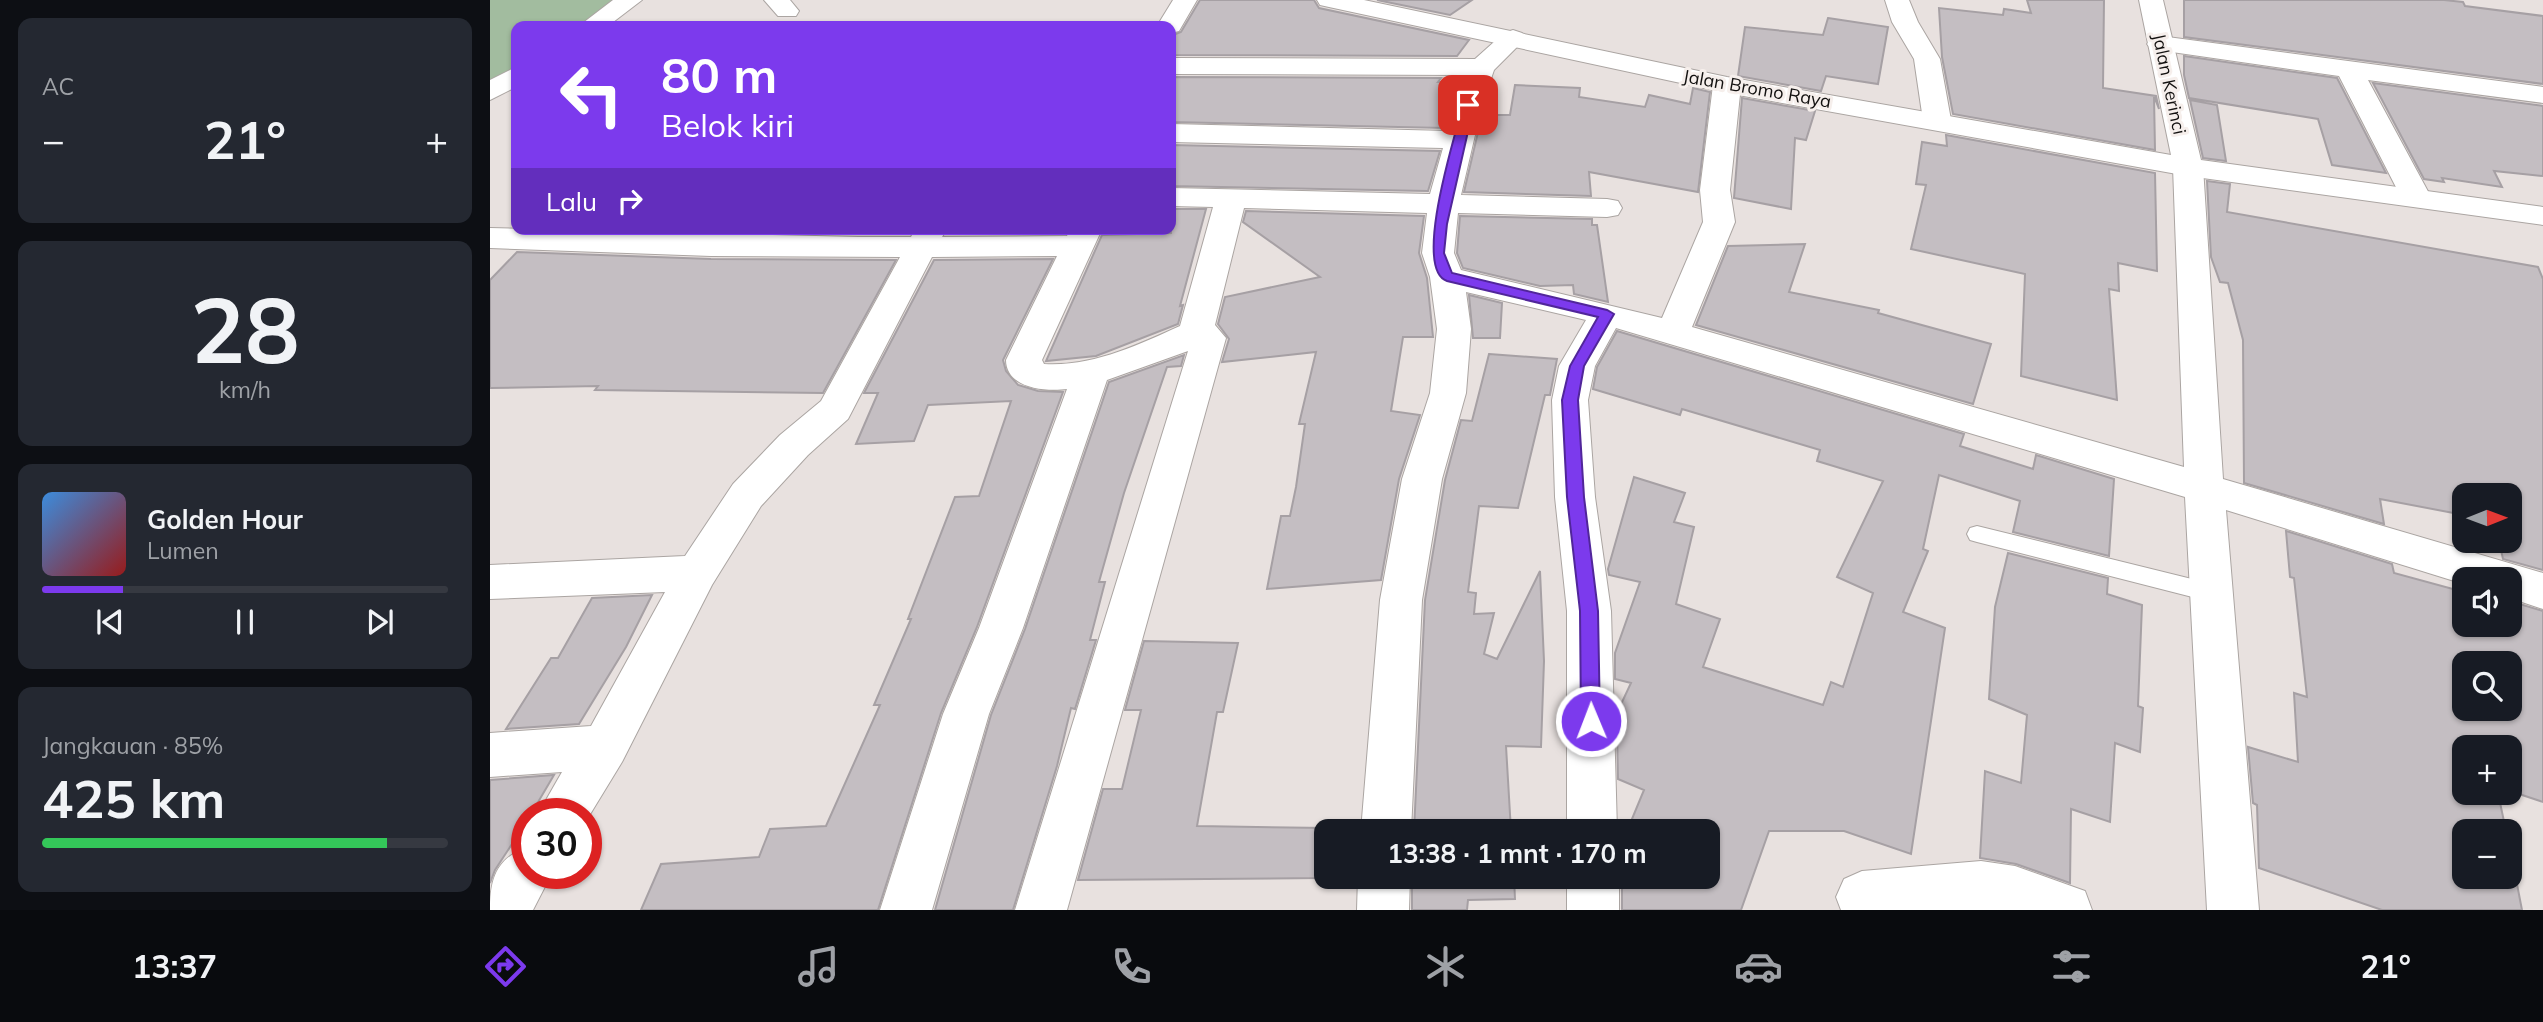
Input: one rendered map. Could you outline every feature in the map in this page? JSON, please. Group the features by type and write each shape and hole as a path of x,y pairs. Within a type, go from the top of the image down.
{"street":[{"path":"598,21 630,0"},
{"path":"1173,21 1185,0"},
{"path":"1897,0 1905,22 1927,59 1937,120"},
{"name":"Jalan Kerinci","path":"2151,0 2188,167 2204,488 2233,910"},
{"name":"Jalan Bromo Raya","path":"1347,1 1727,85 1937,120 2188,167 2543,216"},
{"path":"1387,819 1392,702 1407,559 1422,479 1448,393 1454,329 1447,276 1437,253 1443,205 1482,67 1513,38"},
{"path":"2160,44 2543,95"},
{"path":"1176,66 1482,67"},
{"path":"2349,69 2416,197"},
{"path":"490,92 511,78"},
{"path":"1672,334 1719,222 1715,190 1727,85"},
{"path":"1176,133 1461,140"},
{"path":"1176,197 1607,208"},
{"path":"1190,336 1231,198"},
{"path":"490,239 598,243 1082,237 1024,360 1024,369 1032,376 1049,378 1091,373 1190,336 1209,338 1041,910"},
{"path":"573,798 605,747 697,573 747,495 794,445 835,410 925,239"},
{"path":"1447,276 1607,314 2464,567"},
{"path":"1592,819 1589,611 1575,497 1570,400 1577,366 1607,314"},
{"path":"906,910 966,714 1001,628 1091,373"},
{"path":"490,582 697,573"},
{"path":"2522,585 2543,591"},
{"path":"490,755 605,747"},
{"path":"1862,897 1895,898 1963,888 2000,888 2066,910"},
{"path":"503,910 516,889"},
{"path":"1383,910 1384,889"},
{"path":"1593,889 1593,910"}],"lane":[{"path":"1977,534 2212,593"}],"green space":[{"path":"490,0 615,0 588,21 511,21 511,76 490,91"}],"building":[{"path":"1200,0 1314,0 1319,8 1469,40 1457,56 1176,55 1176,34 1181,32"},
{"path":"1377,0 1472,0 1450,15"},
{"path":"2027,0 2104,0 2103,88 2156,96 2159,109 2154,96 2155,150 1953,114 1942,57 1939,8 2003,15 2004,9 2031,13"},
{"path":"2184,0 2444,0 2463,2 2465,6 2543,16 2543,84 2184,37"},
{"path":"1828,18 1888,27 1878,84 1826,76 1821,91 1738,76 1745,27 1823,35"},
{"path":"2184,56 2337,78 2386,173 2332,165 2318,119 2189,98 2184,75"},
{"path":"1176,77 1441,78 1438,82 1447,82 1450,115 1445,128 1176,122"},
{"path":"2373,83 2543,106 2543,176 2494,171 2502,187 2442,178 2444,182 2424,179"},
{"path":"1515,85 1580,88 1579,97 1645,107 1649,95 1690,104 1693,88 1710,92 1698,192 1589,172 1591,196 1464,192 1482,115 1510,115"},
{"path":"1742,98 1815,111 1806,140 1795,138 1791,209 1734,198"},
{"path":"2190,100 2217,105 2226,161 2203,158"},
{"path":"1946,135 2155,173 2157,271 2118,263 2119,291 2109,289 2117,400 2021,376 2025,274 1911,249 1926,185 1916,184 1922,142 1947,146"},
{"path":"1176,145 1440,151 1428,191 1176,186"},
{"path":"2207,181 2230,184 2227,212 2538,267 2543,279 2543,570 2503,559 2502,553 2522,553 2522,483 2452,483 2452,513 2380,499 2384,524 2244,483 2243,340 2228,283 2220,282 2211,257"},
{"path":"1176,209 1206,209 1180,306 1183,305 1178,324 1096,356 1046,361 1102,235 1176,235"},
{"path":"1246,211 1424,216 1419,253 1427,278 1433,337 1403,337 1391,411 1420,415 1399,479 1381,580 1267,589 1281,516 1290,516 1296,487 1305,424 1299,424 1316,352 1222,362 1229,339 1218,324 1225,297 1320,277 1243,222"},
{"path":"1460,216 1592,219 1592,225 1597,225 1608,302 1574,294 1573,285 1540,286 1463,268 1457,253"},
{"path":"1805,244 1789,292 1879,310 1878,313 1991,344 1973,404 1696,325 1728,246"},
{"path":"517,252 711,259 896,260 823,393 595,390 598,386 490,388 490,280"},
{"path":"1053,259 1003,360 1006,371 1018,385 1038,391 1063,392 977,627 941,713 878,910 641,910 661,864 759,857 770,829 826,826 880,705 874,705 911,619 908,619 955,497 979,496 1011,401 928,405 914,441 856,444 878,393 864,393 934,260"},
{"path":"1469,295 1502,303 1500,338 1473,338"},
{"path":"1617,331 1964,434 1960,446 2033,469 2036,455 2114,479 2109,556 2013,532 2020,501 1939,475 1923,549 1928,551 1903,612 1945,628 1911,854 1844,831 1769,831 1741,910 1622,910 1622,889 1720,889 1720,819 1632,819 1644,790 1618,779 1617,729 1620,722 1616,715 1631,683 1615,679 1615,653 1640,582 1609,575 1608,569 1634,477 1685,493 1674,522 1694,527 1676,604 1720,619 1703,667 1823,705 1831,682 1843,687 1873,593 1837,577 1883,481 1817,461 1820,450 1682,409 1680,415 1593,389 1597,367"},
{"path":"1489,354 1557,359 1550,395 1545,395 1518,508 1479,506 1468,592 1476,593 1474,614 1494,613 1484,654 1497,659 1540,571 1544,661 1541,747 1506,746 1510,819 1415,819 1425,600 1445,480 1461,420 1472,421"},
{"path":"1184,355 1181,366 1167,367 1124,493 1099,582 1105,582 1090,640 1096,640 1075,709 1071,708 1057,766 1013,910 935,910 991,715 1025,629 1109,382"},
{"path":"2286,531 2392,564 2394,573 2452,589 2452,637 2522,637 2522,605 2543,611 2543,802 2522,795 2522,735 2452,735 2452,805 2501,805 2503,819 2452,819 2452,889 2518,889 2522,910 2382,910 2259,868 2257,805 2253,803 2248,747 2298,762 2294,693 2307,697 2294,578 2290,577"},
{"path":"2008,553 2108,578 2107,594 2142,605 2138,706 2143,708 2140,752 2115,743 2110,822 2071,809 2070,883 2016,864 1980,858 1985,771 2021,783 2027,715 1989,699 1995,607"},
{"path":"652,595 626,647 579,724 506,729 551,658 558,658 592,598"},
{"path":"1144,641 1238,643 1223,712 1217,712 1197,826 1314,828 1314,878 1078,880 1103,789 1122,789 1141,710 1125,710"},
{"path":"554,775 540,798 511,798 511,846 490,883 490,780"},
{"path":"1412,889 1515,889 1515,899 1468,900 1467,910 1412,910"}],"route":[{"path":"1468,105 1443,205 1437,253 1447,276 1607,314 1577,366 1570,400 1575,497 1589,611 1591,721"}]}
